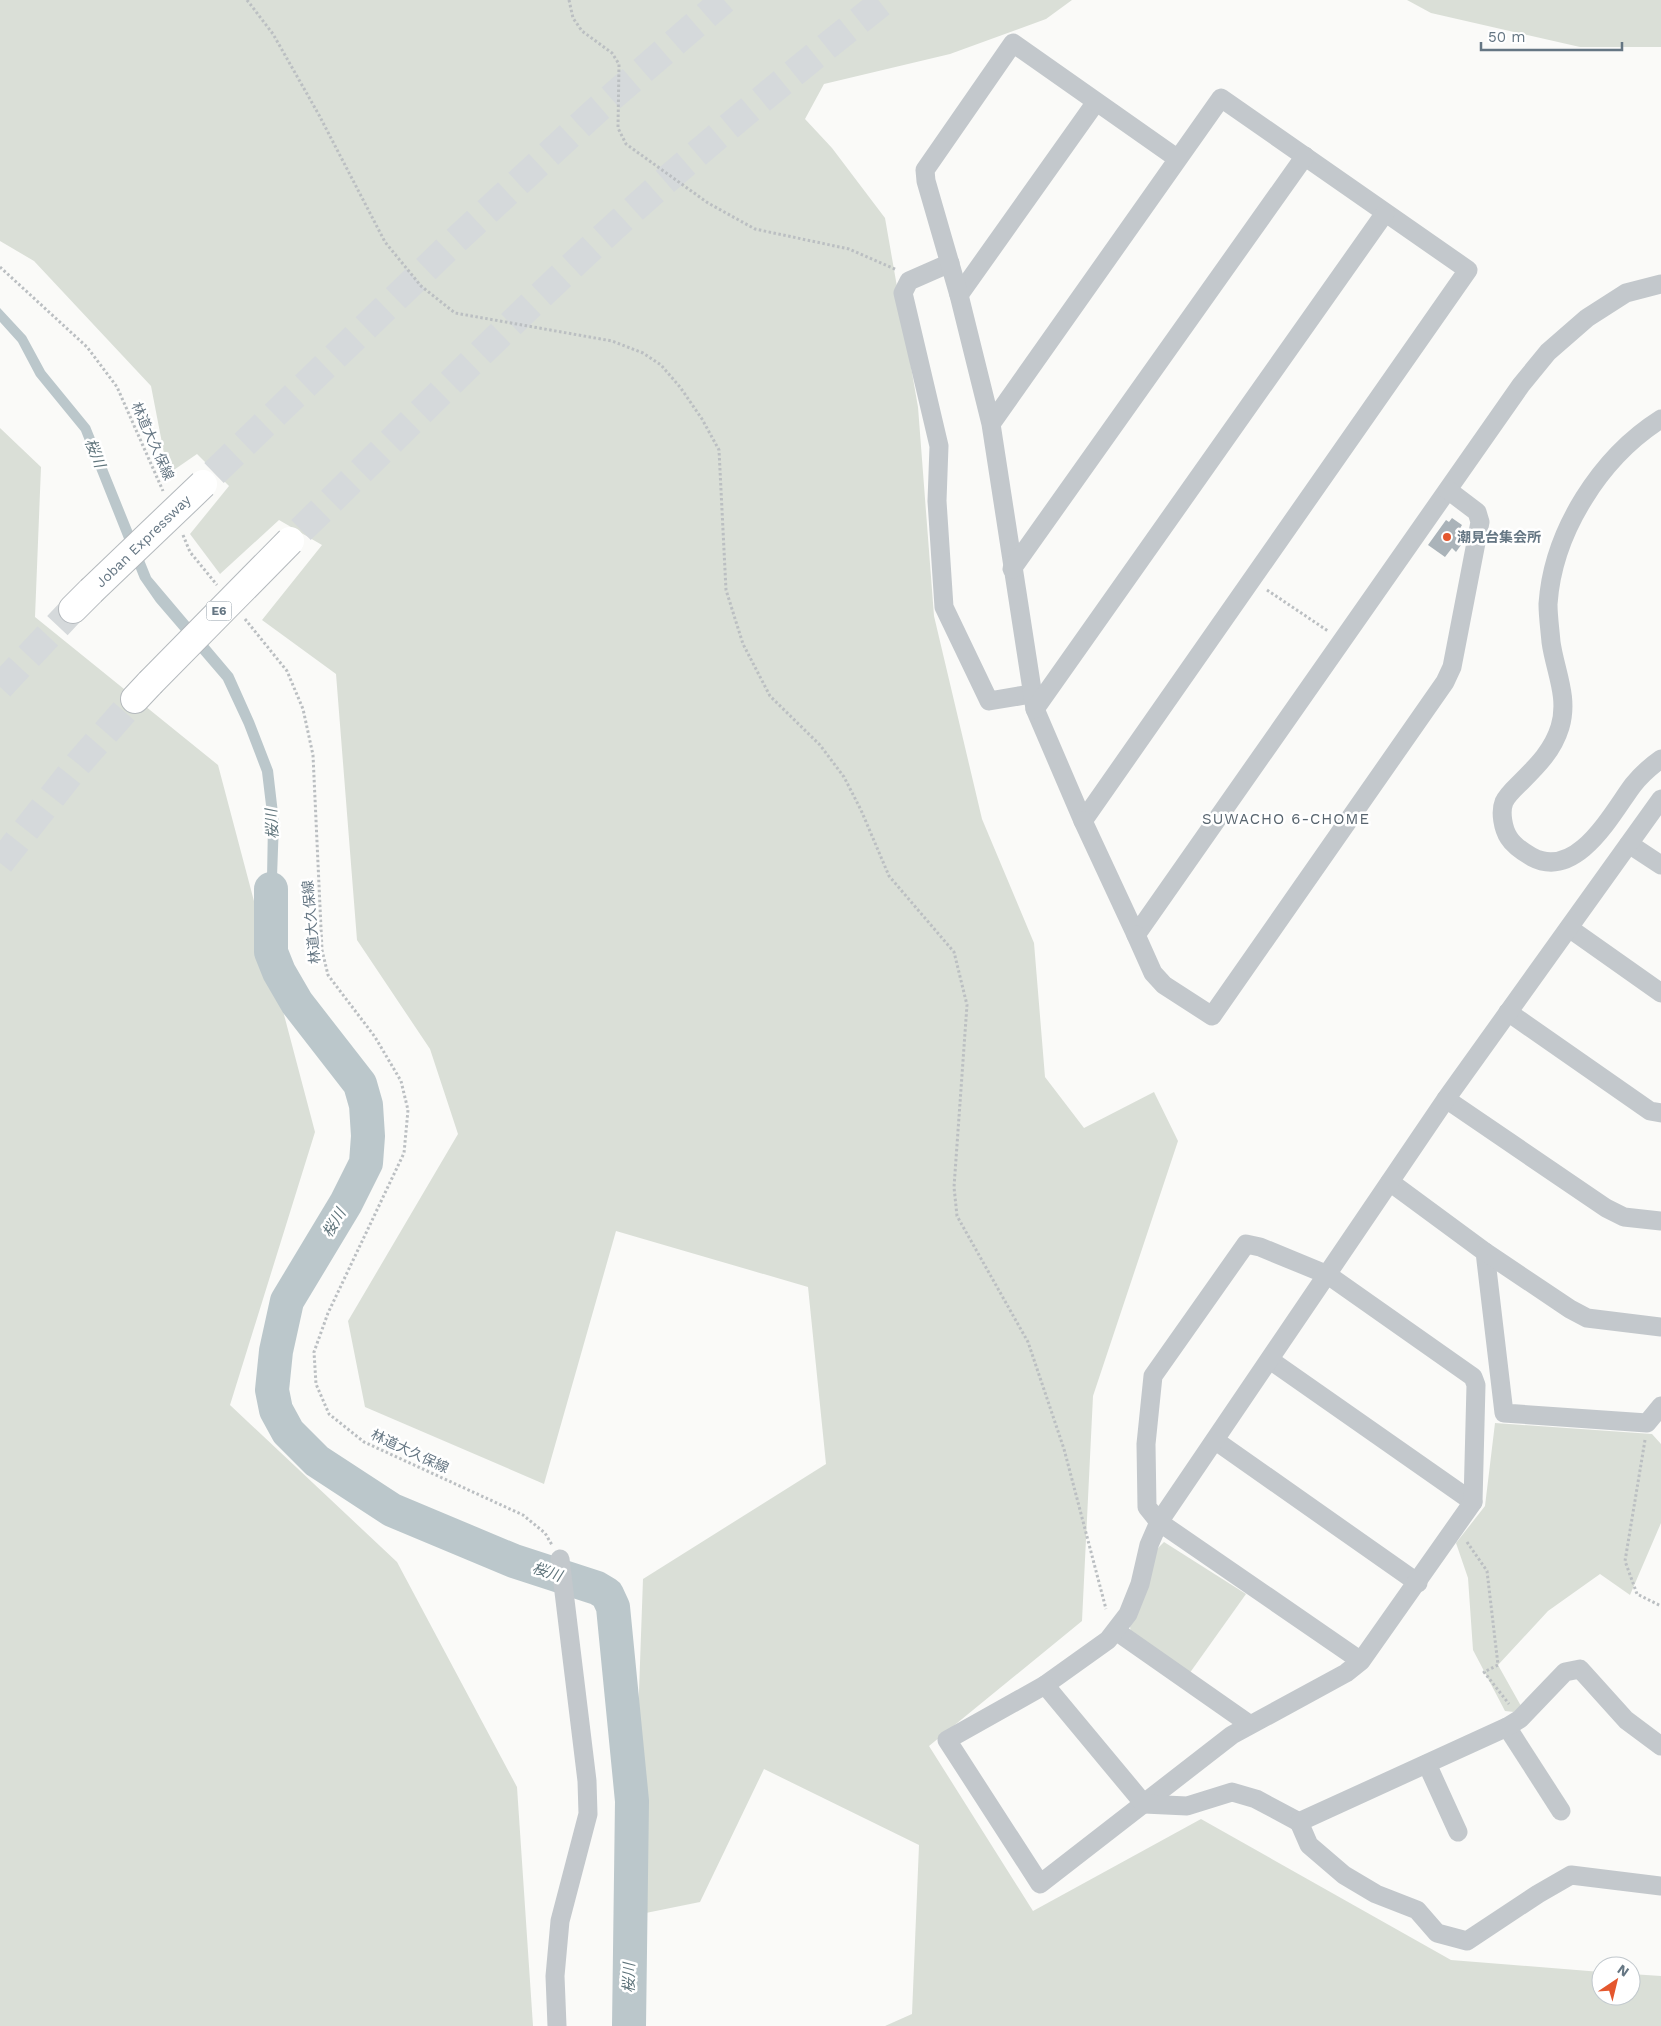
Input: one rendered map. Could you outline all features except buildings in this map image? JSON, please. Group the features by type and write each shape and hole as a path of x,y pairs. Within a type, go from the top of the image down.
{"highway":[{"name":"Joban Expressway","path":"82,600 208,479"},
{"name":"E6","path":"142,691 296,535"}],"street":[{"path":"1178,160 1013,43 925,170 926,181 959,295 991,424 1033,702 1083,821 1153,974 1164,985 1212,1016 1445,682 1452,667 1480,522 1477,512 1448,490"},
{"path":"991,424 1221,98 1468,270 1083,821"},
{"path":"959,295 1096,102"},
{"path":"1012,569 1305,156"},
{"path":"1033,702 1385,213"},
{"path":"950,263 909,281 903,293 939,446 937,501 944,607 989,701 1033,702"},
{"path":"1136,935 1520,385 1548,352 1587,318 1626,293 1661,284"},
{"path":"1661,419 1621,450 1588,491 1565,539 1556,563 1548,604 1552,644 1562,685 1564,710 1552,747 1504,802 1502,818 1508,838 1524,852 1540,861 1561,861 1576,854 1590,844 1635,782 1661,759"},
{"path":"1361,1661 1159,1522 1147,1507 1146,1444 1153,1376 1246,1244 1260,1247 1328,1275 1473,1377 1476,1385 1473,1502 1418,1583 1361,1661 1346,1673 1249,1724 1208,1752 1040,1884 947,1740 1045,1685 1108,1640 1116,1631 1128,1614 1140,1584 1149,1545 1159,1522 1216,1441 1270,1360 1328,1275 1446,1099 1661,799"},
{"path":"1629,844 1661,864"},
{"path":"1568,928 1661,993"},
{"path":"1508,1012 1650,1111 1661,1114"},
{"path":"1446,1099 1606,1208 1624,1217 1661,1220"},
{"path":"1390,1182 1485,1252 1570,1309 1587,1318 1661,1327"},
{"path":"1485,1252 1504,1413 1648,1423 1661,1406"},
{"path":"1270,1360 1473,1502"},
{"path":"1216,1441 1418,1583"},
{"path":"557,2026 555,1976 560,1921 588,1814 587,1781 560,1558"},
{"path":"1116,1631 1249,1724"},
{"path":"1299,1822 1513,1723 1566,1672 1580,1669 1626,1720 1661,1746"},
{"path":"1045,1685 1144,1804 1187,1806 1232,1792 1256,1799 1299,1822 1309,1845 1344,1875 1376,1894 1417,1910 1437,1933 1467,1941 1538,1894 1571,1876 1661,1886"},
{"path":"1513,1723 1561,1812"},
{"path":"1427,1764 1458,1832"}],"path":[{"path":"247,0 273,34 292,66 385,242 421,286 455,313 612,341 643,353 661,365 680,387 702,419 719,450 726,590 743,644 770,696 820,745 844,778 861,810 889,876 954,952 967,1005 954,1187 957,1216 1028,1342 1064,1449 1106,1609"},
{"path":"569,0 573,18 582,31 612,53 619,64 618,128 626,144 708,203 755,228 849,249 902,272"},
{"name":"林道大久保線","path":"0,267 87,347 117,387 166,497"},
{"path":"182,534 190,552 219,588"},
{"path":"1252,580 1343,641"},
{"name":"林道大久保線","path":"243,617 286,671 304,709 313,755 322,950 328,975 375,1037 401,1081 408,1110 404,1153 328,1313 314,1352 316,1384 329,1414 364,1442 523,1515 545,1533 560,1558"},
{"path":"1648,1423 1625,1561 1637,1594 1661,1606"},
{"path":"1457,1526 1487,1571 1498,1665 1484,1672 1513,1723"}],"shaded area":[{"path":"0,0 1072,0 1046,19 950,54 824,84 805,119 832,148 885,218 918,407 934,616 982,819 1034,943 1045,1077 1084,1128 1154,1092 1178,1141 1093,1396 1082,1621 929,1746 1033,1911 1201,1819 1451,1960 1591,1971 1591,2006 1641,2006 1641,1975 1661,1976 1661,2026 885,2026 912,2014 919,1845 764,1769 700,1902 631,1916 643,1579 826,1464 808,1287 616,1231 544,1484 365,1407 348,1321 458,1134 430,1049 357,940 336,674 262,620 322,545 279,520 220,574 190,534 229,486 197,454 168,474 151,386 34,261 0,241"},
{"path":"1407,0 1661,0 1661,47 1580,47 1431,13"},
{"path":"0,428 41,467 35,617 218,765 315,1132 230,1405 397,1562 517,1787 533,2026 0,2026"},
{"path":"1495,1423 1652,1434 1661,1444 1661,1523 1630,1595 1600,1574 1548,1611 1498,1665 1521,1706 1514,1712 1505,1711 1473,1650 1468,1578 1456,1543 1485,1506"},
{"path":"1164,1542 1246,1594 1189,1674 1131,1635 1130,1626 1153,1553"}],"water":[{"path":"0,308 26,336 45,371 90,426 151,577 233,674 254,721 273,770 279,822 275,932 266,935 268,822 262,772 244,725 223,680 156,602 140,579 81,431 36,376 18,342 0,322"}],"waterway":[{"name":"桜川","path":"271,889 271,952 279,972 297,1003 360,1084 366,1105 368,1136 366,1163 346,1203 287,1301 276,1351 272,1390 276,1410 288,1432 317,1461 392,1510 514,1561 597,1588 607,1594 613,1607 632,1801 629,2026"}],"tunnel":[{"path":"214,473 454,242 598,109 724,0"},
{"path":"301,530 524,311 615,226 744,114 885,0"},
{"path":"0,687 73,609"},
{"path":"0,863 78,764 135,699"}],"place":[{"name":"潮見台集会所","path":"1447,537"}],"district":[{"name":"SUWACHO 6-CHOME","path":"1286,819"}]}
